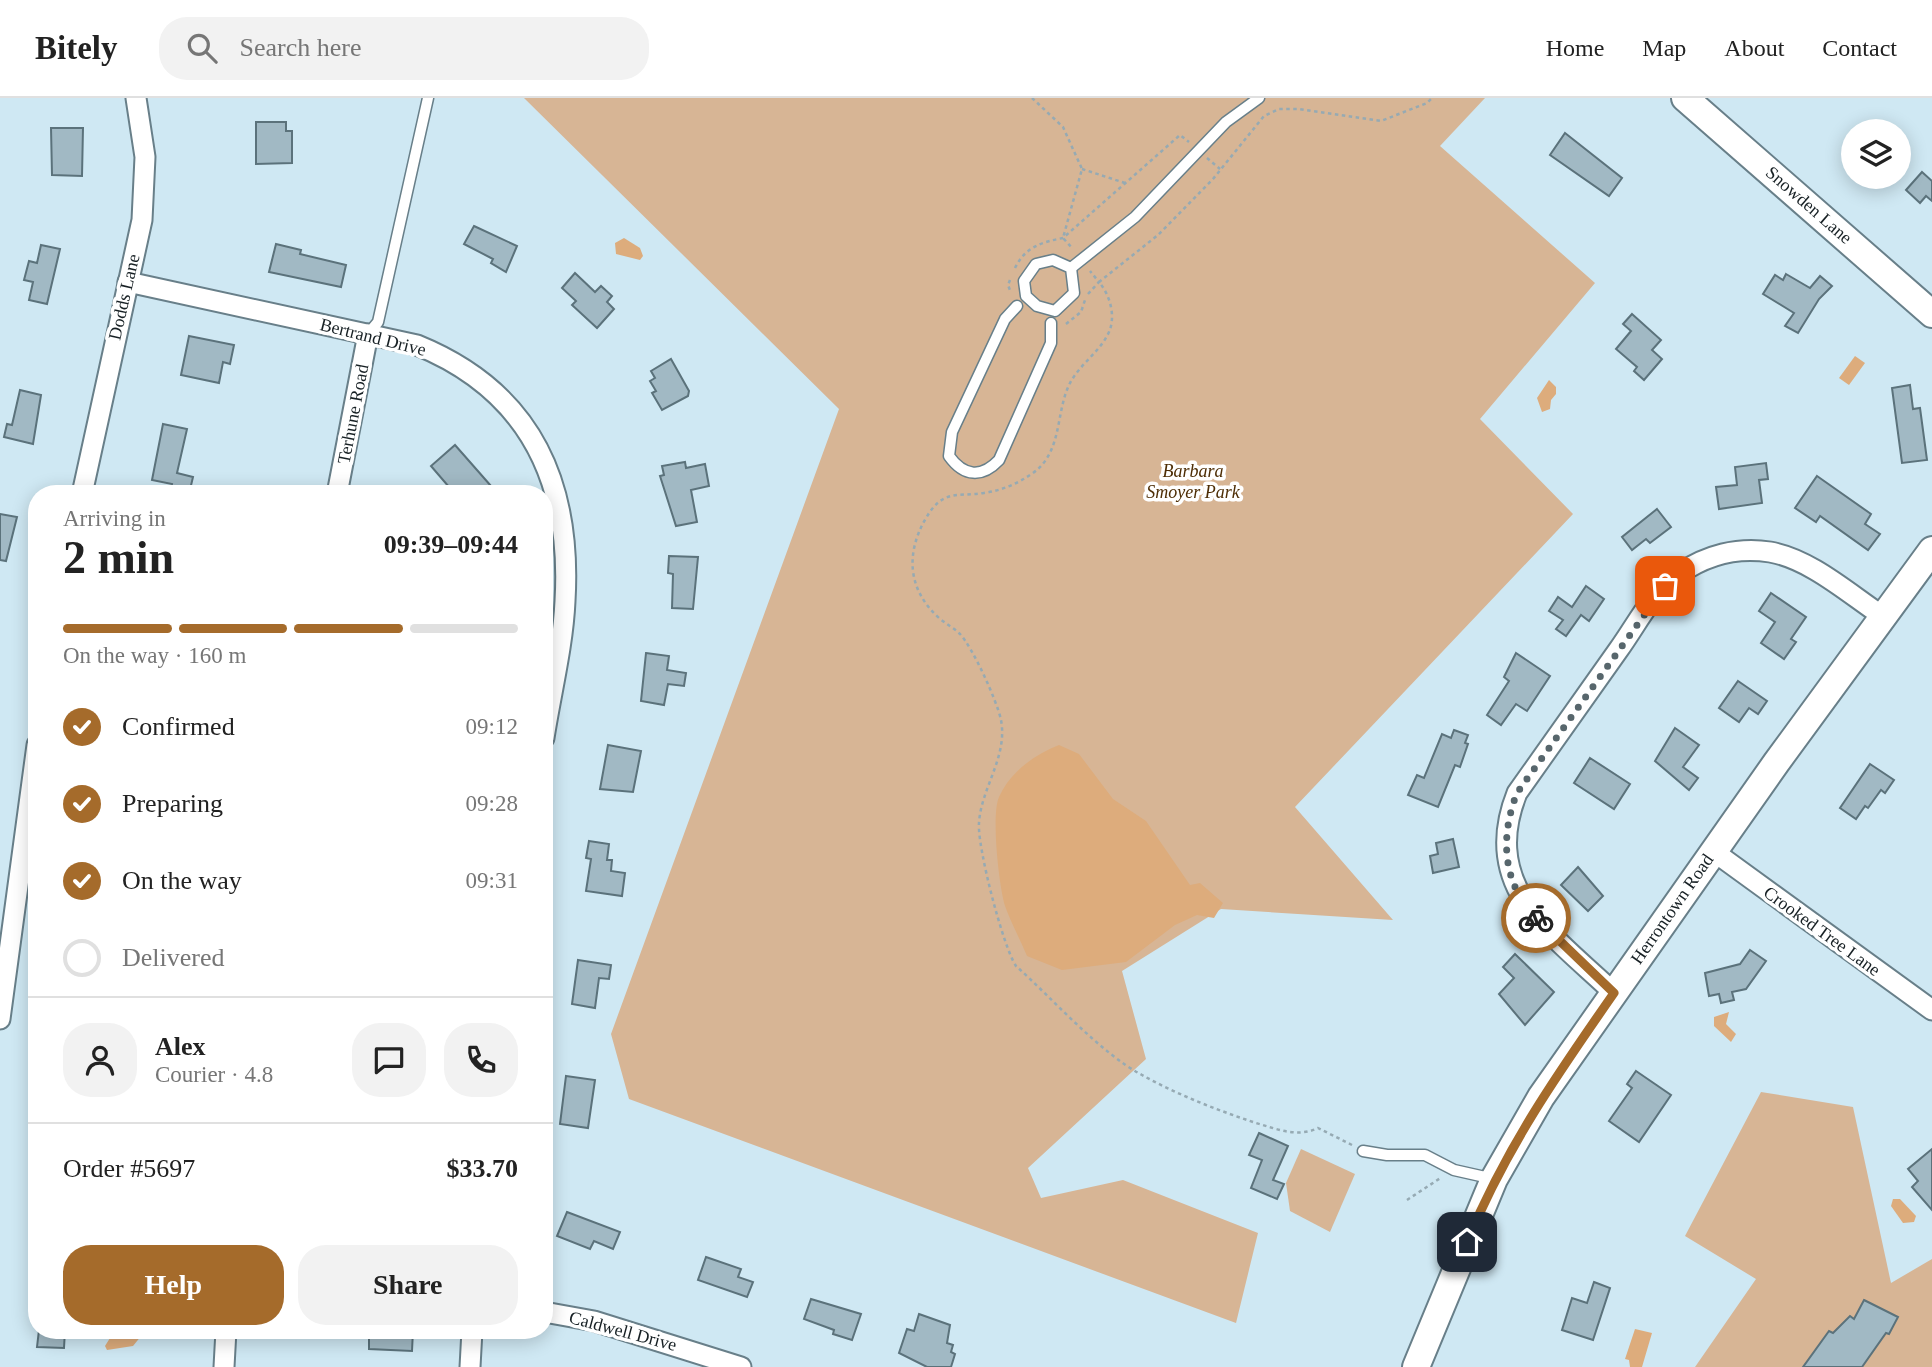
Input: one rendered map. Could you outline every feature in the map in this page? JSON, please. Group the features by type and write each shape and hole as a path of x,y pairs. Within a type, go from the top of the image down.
{"street":[{"name":"Dodds Lane","path":"84,485 145,191 144,137 136,98"},
{"name":"Snowden Lane","path":"1685,98 1932,314"},
{"name":"Bertrand Drive","path":"128,282 417,345 447,357 479,377 514,411 530,433 551,485"},
{"name":"Terhune Road","path":"339,485 368,334"},
{"name":"Bertrand Drive","path":"553,491 566,573 565,605 553,681"},
{"path":"1614,993 1526,908 1514,887 1504,838 1517,793 1651,603 1678,574 1705,559 1751,550 1772,552 1797,561 1881,615"},
{"name":"Herrontown Road","path":"1416,1367 1494,1179 1541,1097 1881,615 1932,550"},
{"path":"0,1019 28,812"},
{"name":"Crooked Tree Lane","path":"1713,851 1932,1010"},
{"name":"Caldwell Drive","path":"553,1314 594,1321 741,1367"},
{"path":"224,1367 226,1339"},
{"path":"470,1367 472,1339"}],"lane":[{"path":"368,334 378,322 428,98"},
{"path":"1071,268 1053,260 1035,264 1024,281 1026,296 1037,306 1055,311 1074,293 1071,268 1080,258 1135,217 1227,122 1259,98"},
{"path":"1017,306 1005,319 952,432 950,456 958,468 974,474 989,470 999,460 1051,343 1051,323"},
{"path":"1363,1151 1387,1155 1425,1155 1454,1170 1494,1179"}],"path":[{"path":"1032,98 1063,127 1082,169 1063,238 1099,282 1113,312 1109,331 1095,354 1074,377 1066,392 1051,453 1036,471 1010,487 940,498 925,519 913,552 912,578 920,598 961,635 1001,718 1003,737 978,824 996,915 1009,957 1098,1041 1141,1074 1210,1108 1283,1131 1306,1134 1318,1128 1363,1151"},
{"path":"1099,282 1168,226 1213,178 1264,116 1279,109 1298,109 1381,121 1427,103 1432,98"},
{"path":"1082,169 1125,183"},
{"path":"1407,1200 1454,1170"}],"green space":[{"name":"Barbara Smoyer Park","path":"524,98 1485,98 1440,146 1595,283 1480,419 1573,514 1295,807 1393,920 1221,909 1122,971 1146,1059 1028,1168 1041,1198 1123,1180 1258,1233 1236,1323 629,1099 611,1034 839,409"},
{"path":"1761,1092 1853,1107 1891,1283 1932,1259 1932,1367 1695,1367 1756,1279 1685,1236"},
{"path":"1301,1149 1355,1174 1330,1232 1290,1211 1286,1183"}],"shaded area":[{"path":"624,238 640,248 643,256 640,260 616,254 615,243"},
{"path":"1855,356 1865,363 1849,385 1839,378"},
{"path":"1549,380 1556,387 1556,394 1551,400 1550,409 1542,412 1537,398"},
{"path":"1059,745 1079,754 1113,799 1146,821 1190,885 1200,883 1223,903 1214,918 1197,915 1175,925 1126,962 1062,970 1027,956 1007,912 1003,896 998,867 997,806 1004,788 1016,772 1032,759"},
{"path":"1729,1012 1726,1024 1736,1034 1731,1042 1714,1026 1714,1017"},
{"path":"1893,1199 1900,1199 1916,1216 1914,1222 1903,1223 1891,1206"},
{"path":"1635,1329 1652,1333 1642,1367 1630,1367 1629,1360 1625,1359"},
{"path":"109,1339 139,1339 133,1346 107,1350 105,1346"}],"building":[{"path":"256,122 286,122 286,131 292,131 292,163 256,164"},
{"path":"51,128 83,128 82,176 52,175"},
{"path":"1565,133 1622,178 1609,196 1550,155"},
{"path":"1922,172 1932,181 1932,201 1926,196 1920,203 1906,190 1911,189 1911,184"},
{"path":"474,226 517,246 506,272 491,263 493,259 464,244"},
{"path":"276,244 301,250 300,254 346,265 341,287 269,272"},
{"path":"41,245 60,249 47,304 29,300 33,282 24,280 29,261 37,263"},
{"path":"575,273 595,292 601,286 612,296 607,302 614,309 597,328 572,305 576,301 562,288"},
{"path":"1786,274 1810,288 1820,276 1832,286 1819,299 1798,333 1785,326 1794,313 1763,294 1775,275 1783,280"},
{"path":"1632,314 1661,340 1652,350 1662,359 1644,380 1634,371 1637,367 1616,349 1631,331 1623,324"},
{"path":"189,336 234,345 230,364 223,362 219,383 181,375"},
{"path":"671,359 689,391 688,396 662,410 652,393 656,391 650,381 655,378 651,371"},
{"path":"1910,385 1913,409 1920,408 1927,460 1902,463 1892,388"},
{"path":"20,390 41,395 33,444 4,437 7,424 12,425"},
{"path":"163,424 187,429 177,473 193,477 191,485 172,485 152,480"},
{"path":"455,445 490,485 447,485 431,466"},
{"path":"685,462 686,468 705,464 709,486 691,490 697,522 676,526 660,476 664,475 662,466"},
{"path":"1766,463 1768,479 1759,480 1762,503 1719,509 1716,487 1737,485 1735,467"},
{"path":"1817,476 1871,514 1865,524 1880,534 1868,550 1820,516 1816,522 1795,508"},
{"path":"1657,509 1671,527 1650,543 1646,539 1632,550 1622,537"},
{"path":"0,514 17,517 6,561 0,560"},
{"path":"669,556 698,557 693,609 672,608 673,574 668,573"},
{"path":"1586,586 1604,599 1589,621 1581,615 1566,636 1556,629 1563,620 1549,611 1558,597 1572,607"},
{"path":"1771,593 1806,617 1791,639 1796,642 1784,659 1761,643 1775,622 1759,611"},
{"path":"646,653 669,656 667,670 686,673 684,686 668,684 664,705 641,701"},
{"path":"1516,653 1550,676 1527,711 1516,704 1501,725 1487,715 1509,681 1504,677"},
{"path":"1738,681 1767,701 1758,714 1749,708 1739,722 1719,708"},
{"path":"1675,728 1699,745 1683,767 1698,778 1689,790 1655,761"},
{"path":"1454,730 1468,735 1465,743 1468,744 1460,767 1455,765 1438,807 1408,795 1417,775 1424,778 1442,734 1451,738"},
{"path":"608,745 641,751 633,792 600,789"},
{"path":"1590,758 1630,784 1614,809 1574,783"},
{"path":"1870,764 1894,780 1885,793 1881,790 1868,808 1865,806 1856,819 1840,808"},
{"path":"1453,839 1459,867 1433,873 1430,856 1438,854 1436,843"},
{"path":"589,841 609,844 607,860 612,860 611,871 625,873 622,896 586,891 591,859 586,858"},
{"path":"1578,867 1603,896 1588,911 1561,885"},
{"path":"1750,950 1766,961 1746,989 1732,992 1734,1000 1721,1003 1719,994 1709,996 1705,973 1740,964"},
{"path":"1515,954 1554,992 1525,1025 1499,994 1514,978 1503,967"},
{"path":"578,960 611,965 609,979 599,978 595,1008 572,1004"},
{"path":"1636,1071 1671,1095 1639,1142 1609,1121 1632,1088 1627,1084"},
{"path":"566,1076 595,1080 588,1128 560,1124"},
{"path":"1259,1133 1288,1146 1273,1180 1284,1184 1277,1199 1251,1188 1262,1160 1249,1155"},
{"path":"1932,1149 1932,1210 1912,1187 1918,1181 1908,1169"},
{"path":"567,1212 620,1232 613,1249 594,1241 590,1249 557,1236"},
{"path":"706,1257 741,1269 738,1277 753,1282 747,1297 698,1280"},
{"path":"1594,1282 1610,1288 1593,1340 1562,1330 1572,1298 1587,1303"},
{"path":"811,1299 861,1314 852,1340 833,1334 834,1330 804,1319"},
{"path":"1864,1300 1898,1317 1889,1334 1886,1333 1862,1367 1803,1367 1829,1331 1833,1333 1850,1316 1854,1319"},
{"path":"919,1314 950,1325 947,1343 953,1345 951,1352 955,1354 951,1367 927,1367 899,1353 907,1329 914,1331"},
{"path":"38,1339 64,1339 64,1348 37,1347"},
{"path":"369,1339 413,1339 412,1351 369,1349"}],"way so far":[{"path":"1536,918 1526,908 1514,887 1507,863 1504,838 1517,793 1665,586"}],"route":[{"path":"1467,1242 1494,1179 1520,1131 1614,993 1536,918"}]}
